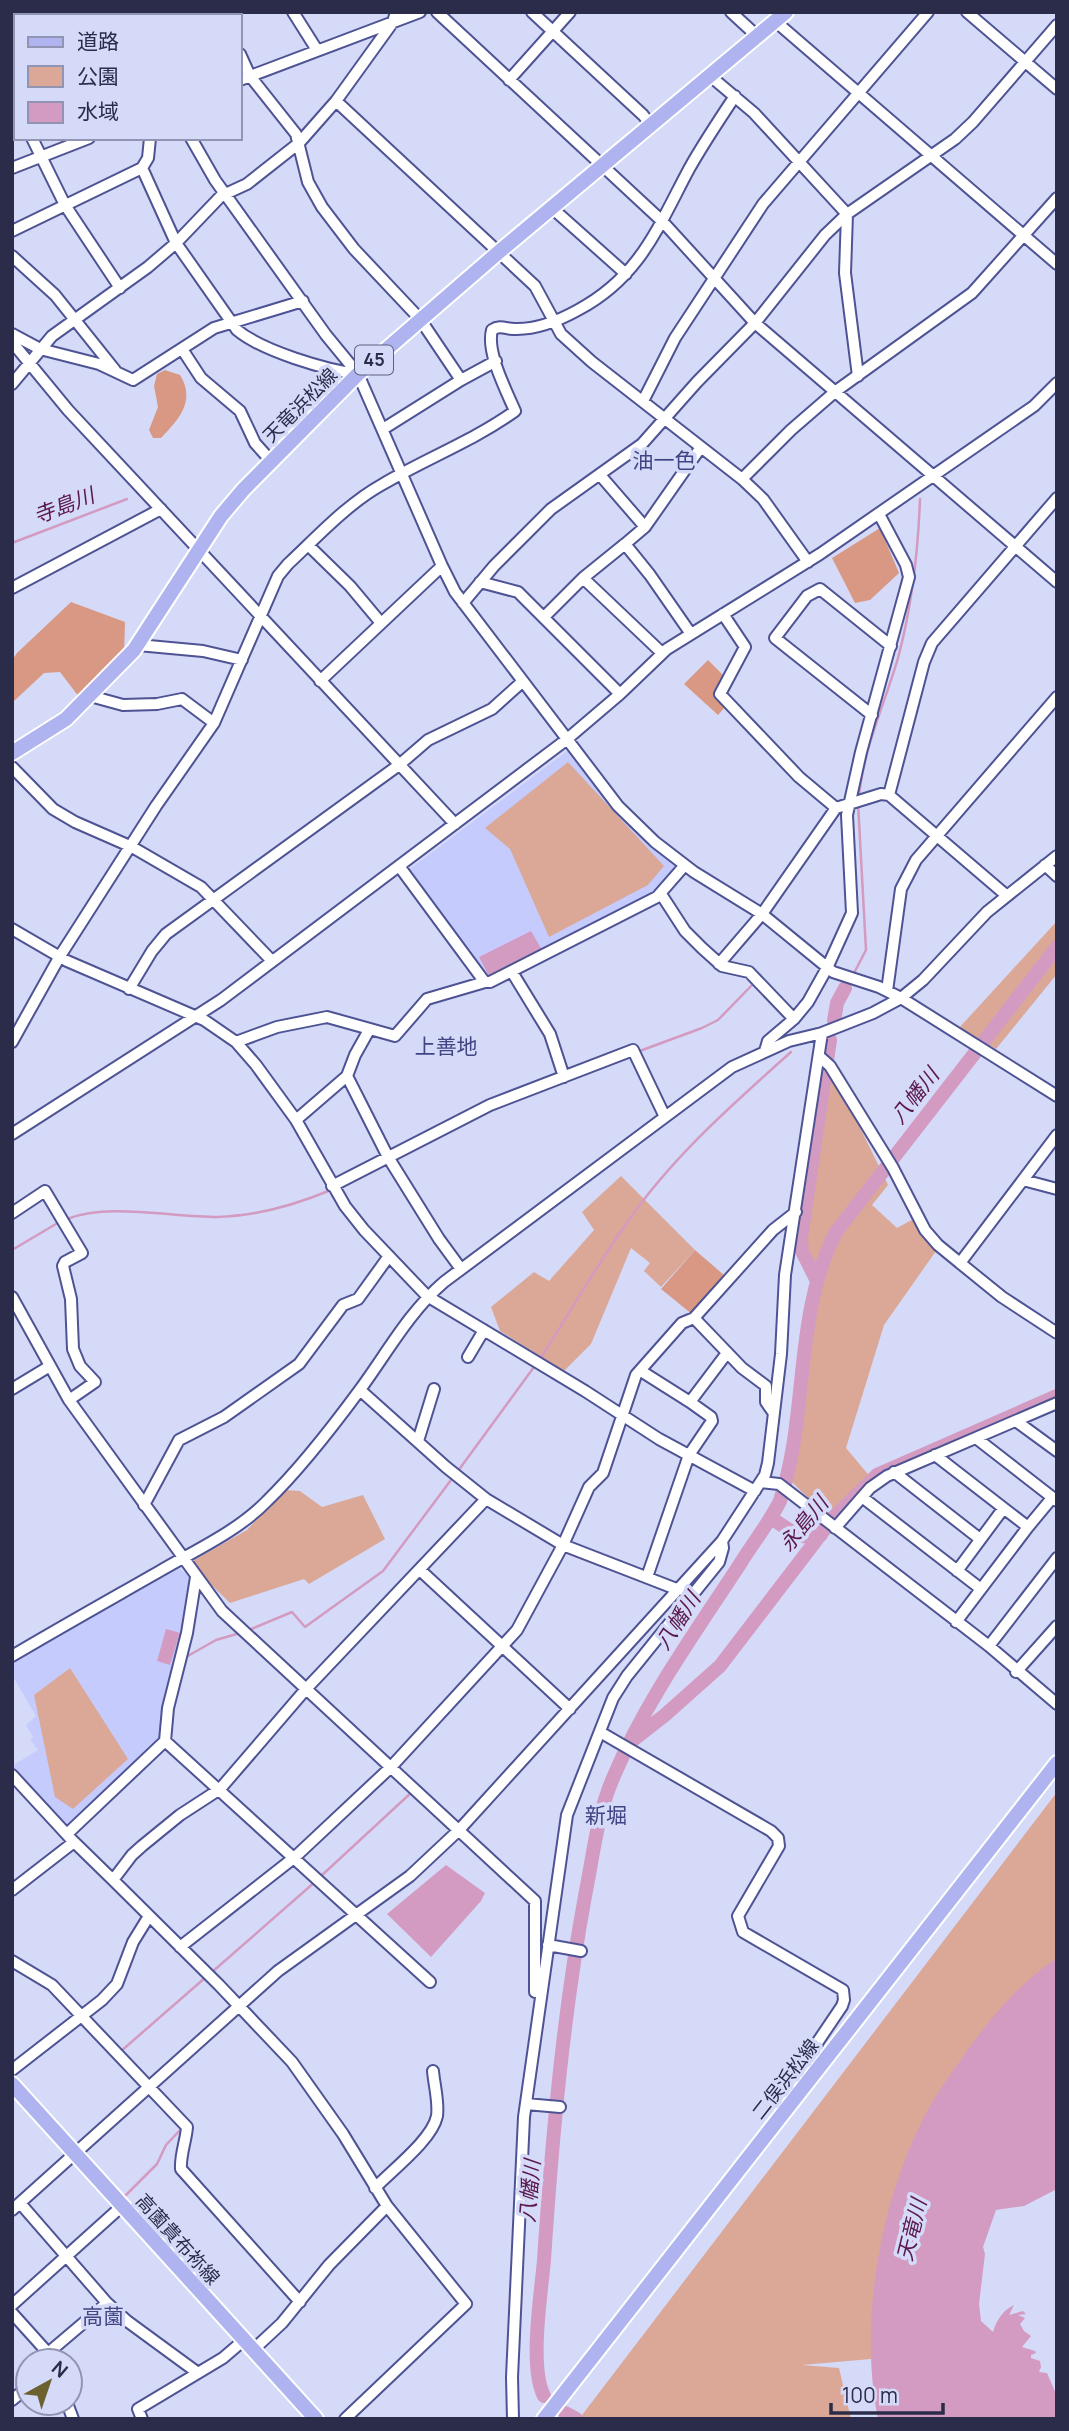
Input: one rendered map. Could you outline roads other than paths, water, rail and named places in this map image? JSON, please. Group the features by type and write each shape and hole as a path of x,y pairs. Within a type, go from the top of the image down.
{"main road":[{"name":"天竜浜松線","path":"12,753 66,719 138,645 220,516 358,374 500,251 780,17"},
{"name":"二俣浜松線","path":"544,2419 1057,1763"},
{"name":"高薗貴布祢線","path":"12,2084 316,2419"}],"street":[{"path":"293,12 317,50"},
{"path":"420,12 395,17 245,78 296,134 308,182 322,207 354,249 420,319 461,380"},
{"path":"437,12 663,222 716,277 755,323 1057,582"},
{"path":"532,12 651,125"},
{"path":"509,80 570,12"},
{"path":"731,12 757,36"},
{"path":"643,401 675,338 763,204 928,12"},
{"path":"967,12 1057,89"},
{"path":"12,384 40,349 74,319 120,288 176,243 221,195 247,184 299,143 336,101 395,17"},
{"path":"780,17 858,93 1057,264"},
{"path":"463,603 551,509 642,444 667,419 697,382 755,323 825,236 847,214 932,156 973,122 1057,24"},
{"path":"709,75 754,113 847,214 845,274 858,376"},
{"path":"12,1042 60,956 156,806 214,723 278,576 358,500 402,473 477,437 515,411 498,372 489,339 492,330 498,326 517,329 554,322 603,296 626,274 663,222 690,168 735,96"},
{"path":"336,101 536,286 561,334 741,478 763,499 808,562"},
{"path":"33,140 65,205 120,288"},
{"path":"12,168 84,140"},
{"path":"12,232 142,168 148,158 150,140"},
{"path":"192,140 215,180 326,335 358,374 442,566 463,603 618,806 655,842 685,865 762,914 827,968 901,998 1057,1096"},
{"path":"142,168 176,243 246,338 303,361 358,374"},
{"path":"741,478 835,391 972,293 1057,198"},
{"path":"552,208 626,274"},
{"path":"12,256 55,295 116,373"},
{"path":"12,334 40,349 99,364 133,380 215,328 303,301"},
{"path":"12,342 68,410 455,824"},
{"path":"182,349 201,379 240,411 256,443 272,462"},
{"path":"383,429 496,361"},
{"path":"12,1134 197,1017 566,740 620,694 662,653 808,562 879,514 1034,406 1057,383"},
{"path":"544,617 583,578 645,527 701,446"},
{"path":"600,475 645,527"},
{"path":"889,795 924,662 932,643 1057,498"},
{"path":"12,589 161,509"},
{"path":"765,1051 768,1041 794,1019 813,994 852,913 847,815 855,803 852,790 909,577 906,565 879,514"},
{"path":"625,544 691,634"},
{"path":"308,545 350,586 381,623"},
{"path":"320,681 442,566"},
{"path":"583,578 662,653"},
{"path":"480,582 518,592 620,694"},
{"path":"872,715 775,638 807,596 820,589 891,646"},
{"path":"723,614 745,647 720,694 799,777 836,808"},
{"path":"138,645 203,651 242,660"},
{"path":"129,989 152,951 166,934 399,765 428,740 492,709 522,682"},
{"path":"90,696 123,705 157,704 182,699 214,723"},
{"path":"887,991 901,890 916,860 1057,697"},
{"path":"12,767 53,809 185,876 214,898 272,961"},
{"path":"719,964 762,914 836,808 881,794 889,795 1006,895"},
{"path":"12,1656 237,1526 266,1503 360,1390 427,1296 461,1269 732,1067 789,1041 822,1033 873,1013 901,998 923,980 967,931 1006,895 1057,856"},
{"path":"236,1042 277,1027 327,1017 395,1037 427,999 490,982 512,972 661,894 685,865"},
{"path":"1045,865 1057,876"},
{"path":"399,866 485,982"},
{"path":"661,894 685,931 719,964 749,972 794,1019"},
{"path":"12,929 60,956 129,989 197,1017 236,1042 296,1120 332,1186 364,1230 427,1296 689,1455 758,1486 779,1485 989,1646 1016,1672 1057,1704"},
{"path":"512,972 550,1034 564,1077"},
{"path":"296,1120 347,1076 369,1030"},
{"path":"198,2372 127,2321 107,2303 65,2255 15,2205 241,2007 278,1971 410,1876 459,1830 722,1541 758,1486 768,1463 781,1354 785,1275 825,1061 822,1033"},
{"path":"332,1186 490,1105 634,1053 665,1117"},
{"path":"825,1061 893,1168 925,1230 938,1245 1002,1297 1057,1333"},
{"path":"347,1076 388,1157 461,1269"},
{"path":"960,1263 1057,1135"},
{"path":"1023,1180 1057,1189"},
{"path":"12,1213 45,1191 82,1253 65,1262 63,1266 71,1299 74,1349 80,1366 95,1382 69,1400"},
{"path":"180,1947 295,1857 391,1767 502,1646 525,1616 563,1545 589,1487 603,1473 636,1375 682,1323 694,1318 773,1230 796,1212"},
{"path":"144,1505 179,1440 224,1417 299,1364 343,1305 358,1299 388,1256"},
{"path":"12,1297 69,1400 222,1611 535,1901 537,2019"},
{"path":"694,1318 742,1368 766,1386 766,1402 773,1412"},
{"path":"468,1357 484,1330"},
{"path":"690,1402 727,1353"},
{"path":"12,1389 50,1366"},
{"path":"641,1371 690,1402 711,1417 712,1421 689,1455 647,1577"},
{"path":"418,1441 434,1389"},
{"path":"360,1390 455,1475 486,1499 563,1545 679,1590"},
{"path":"832,1525 878,1481 894,1472 1057,1403"},
{"path":"1016,1421 1057,1451"},
{"path":"956,1622 1028,1527 1054,1499 976,1438"},
{"path":"935,1455 1028,1527"},
{"path":"894,1472 980,1539"},
{"path":"862,1497 981,1589"},
{"path":"113,1880 142,1846 180,1815 220,1789 306,1689 486,1499"},
{"path":"957,1570 1003,1509"},
{"path":"513,2419 512,2376 526,2104 567,1815 614,1698 627,1676 719,1562 722,1541"},
{"path":"989,1646 1057,1558"},
{"path":"420,1570 570,1709"},
{"path":"16,1881 70,1838 165,1741 169,1708 187,1633 196,1577"},
{"path":"1016,1672 1057,1626"},
{"path":"600,1732 771,1830 778,1838 779,1846 738,1916 739,1924 743,1931 843,1990 845,2000 817,2043 816,2050 823,2062"},
{"path":"165,1741 430,1982"},
{"path":"12,1775 70,1838 241,2007 292,2062 343,2134 387,2206 466,2304 345,2419"},
{"path":"12,2070 117,1984 133,1942 149,1916"},
{"path":"548,1945 581,1951"},
{"path":"12,1961 52,1986 187,2127 186,2143 180,2161 181,2169 300,2302"},
{"path":"375,2188 413,2152 437,2118 433,2071"},
{"path":"526,2104 560,2107"},
{"path":"12,2305 122,2206"},
{"path":"142,2419 138,2409 282,2323 329,2265 387,2206"},
{"path":"61,2347 107,2303"},
{"path":"12,2313 41,2347"}],"water":[{"path":"531,931 542,950 489,976 479,957"},
{"path":"166,1629 180,1633 170,1665 157,1661"},
{"path":"446,1865 485,1893 481,1901 431,1957 387,1914"},
{"name":"天竜川","path":"1057,1958 1057,2189 1024,2206 996,2210 983,2247 985,2254 979,2304 981,2321 993,2332 1000,2316 1010,2307 1014,2305 1009,2315 1023,2311 1026,2314 1018,2315 1025,2318 1020,2324 1031,2336 1022,2347 1035,2351 1031,2358 1040,2361 1039,2372 1047,2373 1057,2396 1057,2419 878,2419 873,2383 872,2306 884,2228 907,2155 933,2101 971,2045 1010,1998"}],"waterway":[{"name":"寺島川","path":"12,543 127,499"},
{"path":"859,797 865,761 898,658 907,619 916,559 920,499"},
{"path":"853,975 866,950 858,803"},
{"name":"八幡川","path":"544,2396 537,2367 537,2330 559,2078 577,1941 596,1836 608,1792 626,1750 655,1695 780,1501 795,1434 813,1297 822,1264 836,1232 1057,947"},
{"path":"845,988 851,981"},
{"path":"637,1052 718,1020 755,982"},
{"path":"834,1021 837,1003 845,988"},
{"path":"816,1279 802,1251 801,1238 830,1040"},
{"path":"540,1359 615,1241 662,1177 703,1133 791,1052"},
{"path":"67,1219 83,1214 120,1211 232,1216 275,1209 331,1190"},
{"path":"12,1250 61,1221"},
{"path":"458,1471 534,1367"},
{"name":"永島川","path":"633,1740 720,1666 834,1517 877,1475 1057,1396"},
{"path":"249,1630 292,1612 305,1627 383,1571 454,1476"},
{"path":"771,1518 801,1535 821,1535"},
{"path":"545,1540 554,1546"},
{"path":"563,1553 615,1571"},
{"path":"186,1657 216,1640 240,1633"},
{"path":"320,1877 413,1791"},
{"path":"211,1973 316,1881"},
{"path":"120,2052 206,1977"},
{"path":"123,2198 157,2164 166,2145 182,2128"},
{"name":"八幡川","path":"565,2413 576,2419"}],"district":[{"name":"油一色","path":"664,461"},
{"name":"上善地","path":"446,1047"},
{"name":"新堀","path":"606,1816"},
{"name":"高薗","path":"103,2317"}]}
